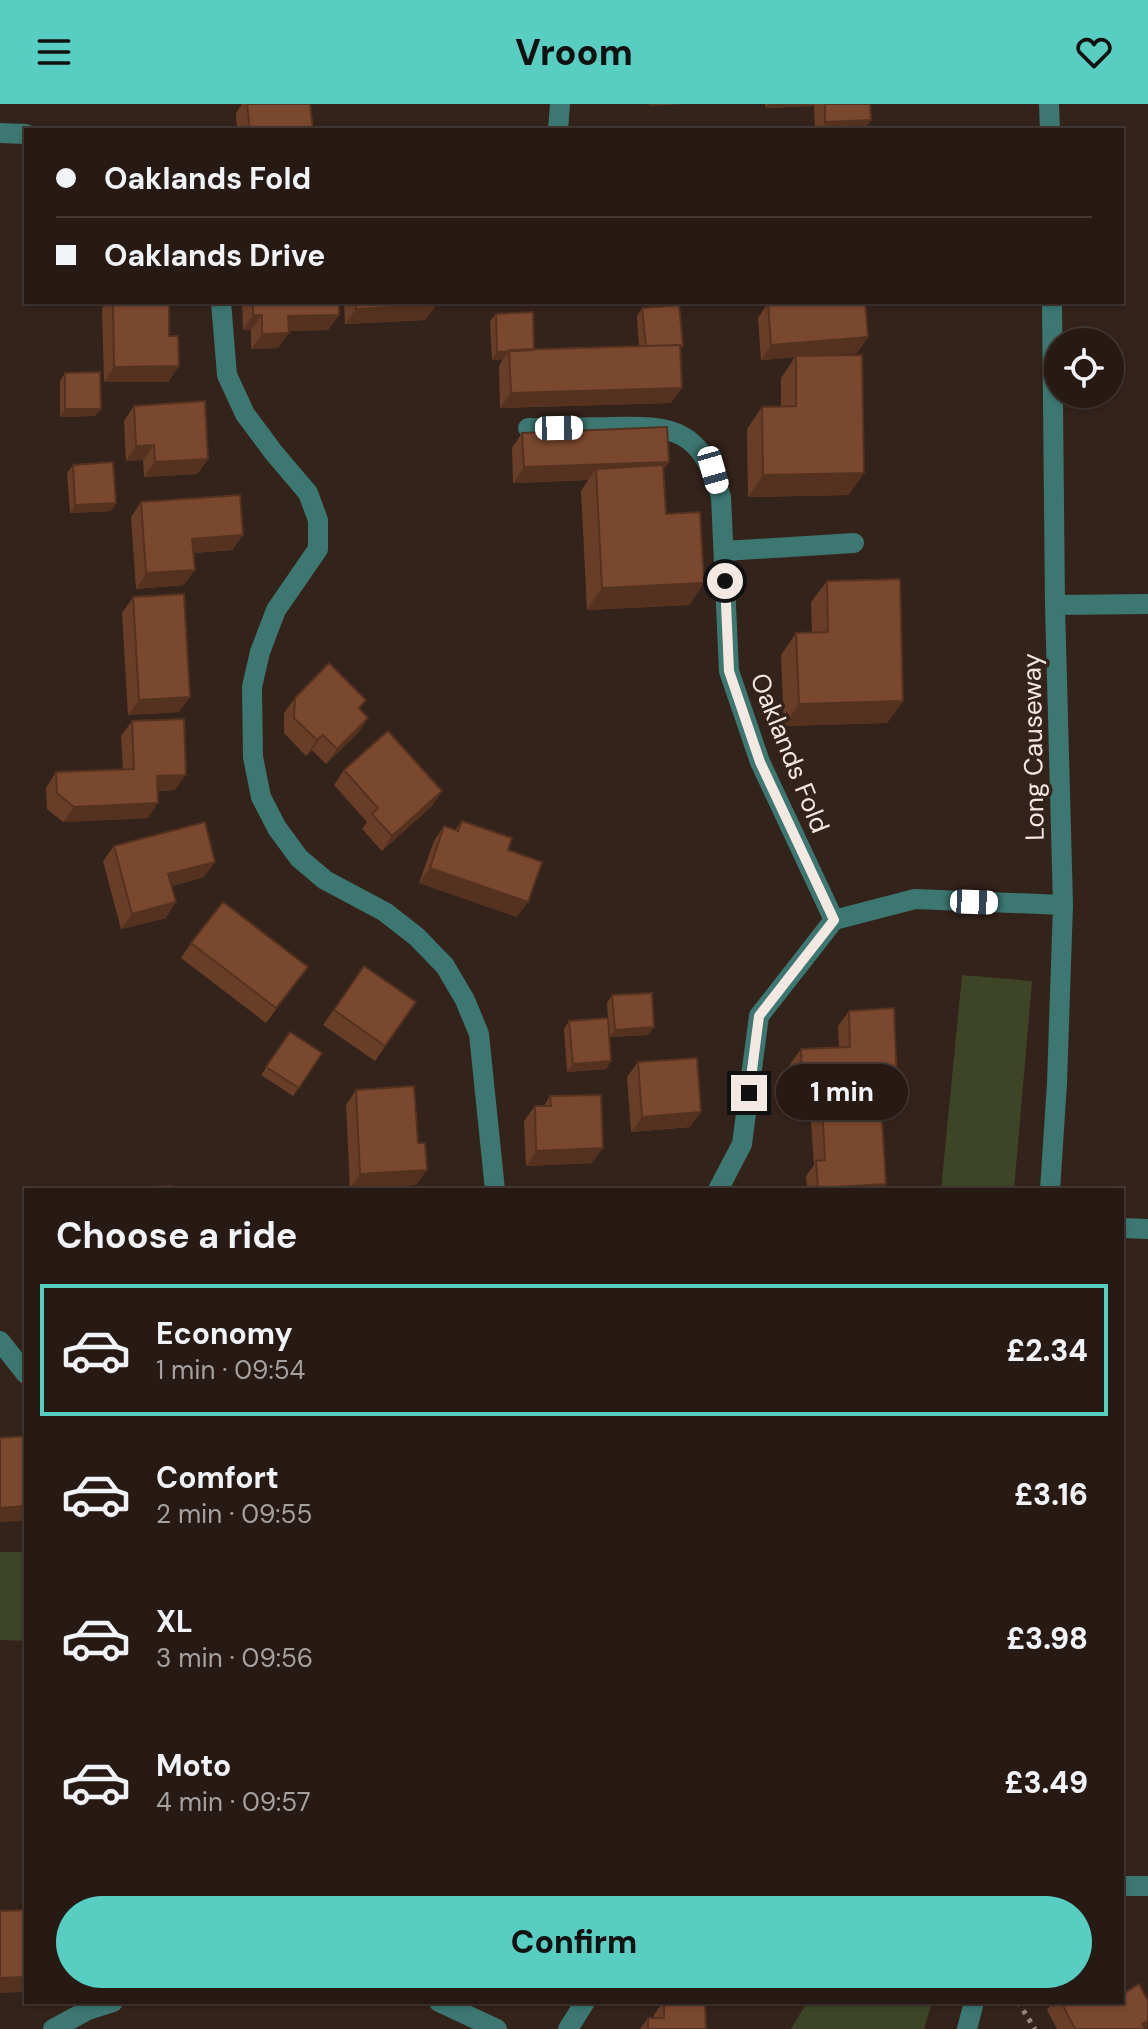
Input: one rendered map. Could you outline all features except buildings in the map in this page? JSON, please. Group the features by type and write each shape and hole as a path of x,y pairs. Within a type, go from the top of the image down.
{"street":[{"path":"558,128 560,104"},
{"path":"1049,104 1050,128"},
{"path":"0,133 24,134"},
{"path":"221,304 227,375 245,414 308,493 318,520 318,549 276,610 260,652 252,687 253,757 261,797 277,828 299,858 325,880 385,912 417,937 445,966 465,1000 479,1034 495,1188"},
{"name":"Long Causeway","path":"1050,1188 1063,905 1055,605 1052,304"},
{"name":"Oaklands Fold","path":"528,428 649,426 675,431 695,446 713,470 721,497 729,671 760,762 834,920"},
{"path":"724,551 854,543"},
{"path":"1055,605 1148,604"},
{"path":"719,1188 742,1144 759,1016 834,920 915,899 1063,905"},
{"path":"1124,1228 1148,1229"},
{"path":"0,1341 24,1371"},
{"path":"1124,1886 1148,1886"},
{"path":"53,2029 88,2010 107,2004"},
{"path":"443,2004 497,2029"},
{"path":"568,2029 584,2004"},
{"path":"967,2029 973,2004"}],"path":[{"path":"1019,2004 1035,2029"}],"green space":[{"path":"962,975 1032,981 1014,1188 941,1188"},
{"path":"0,1552 24,1552 24,1641 0,1640"},
{"path":"806,2004 931,2004 924,2029 791,2029"}],"route":[{"path":"725,581 729,671 760,762 834,920 759,1016 749,1093"}]}
